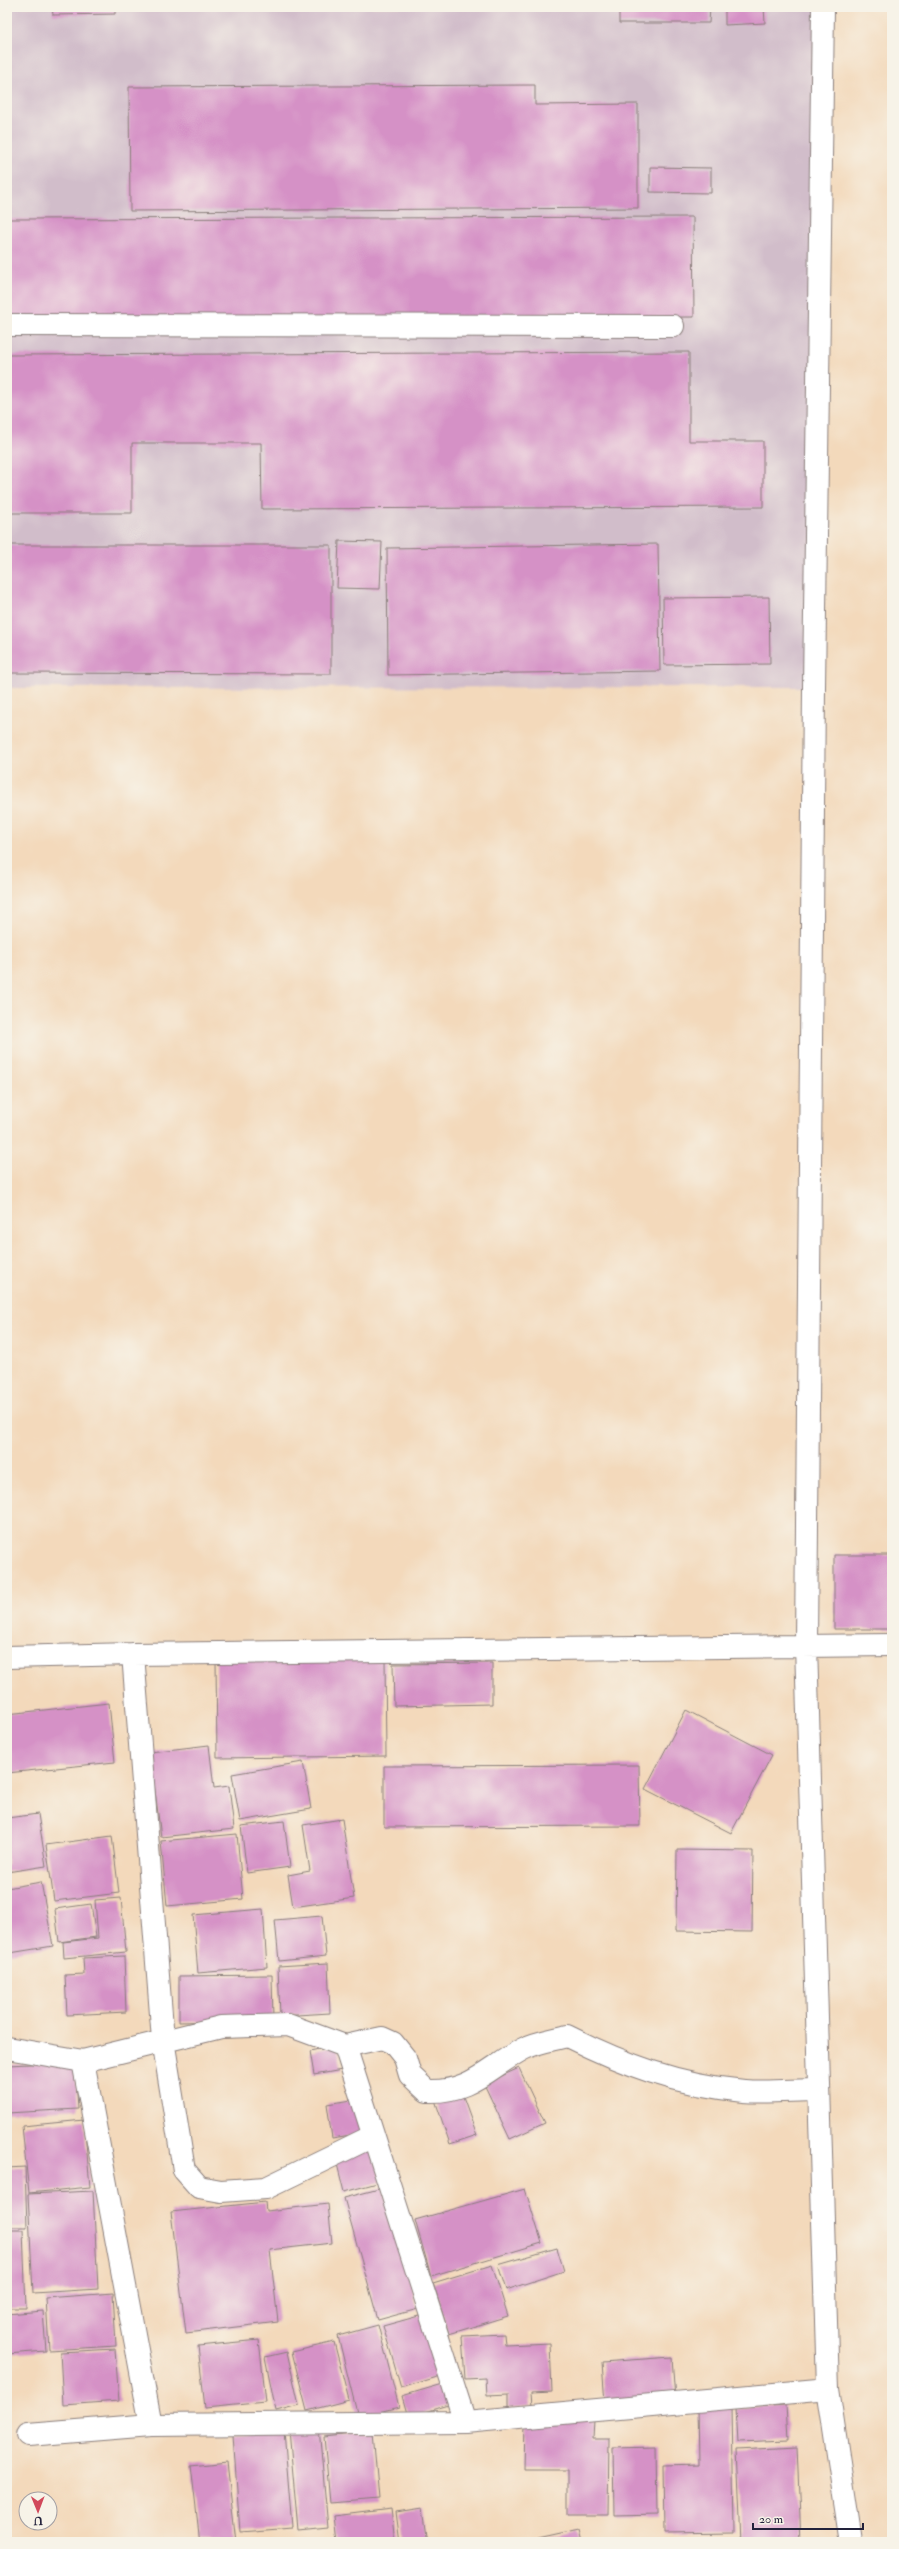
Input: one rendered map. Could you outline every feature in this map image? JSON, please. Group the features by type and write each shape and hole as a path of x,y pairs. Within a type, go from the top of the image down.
{"street":[{"path":"823,7 814,695 806,1646 828,2390 852,2542"},
{"path":"7,325 673,326"},
{"path":"7,1657 133,1654 892,1645"},
{"path":"133,1654 163,2040 184,2170 199,2188 221,2191 266,2188 373,2136"},
{"path":"7,2048 83,2061 163,2040 221,2027 288,2026 345,2046 382,2038 394,2043 405,2058 410,2075 427,2091 447,2092 467,2085 524,2048 567,2036 644,2070 689,2083 746,2091 818,2090"},
{"path":"345,2046 465,2422"},
{"path":"83,2061 151,2425"},
{"path":"28,2434 151,2425 465,2422 828,2390"}],"shaded area":[{"path":"7,7 823,7 814,687 7,688"}],"building":[{"path":"52,7 115,7 115,14 53,15"},
{"path":"619,7 710,7 709,23 619,23"},
{"path":"725,7 764,7 765,23 725,25"},
{"path":"535,85 535,105 638,104 638,208 130,211 129,87"},
{"path":"650,167 711,168 711,193 650,192"},
{"path":"693,217 694,317 7,320 7,219"},
{"path":"689,352 689,441 763,441 763,507 262,509 261,443 132,443 132,513 7,513 7,355"},
{"path":"339,541 382,542 380,589 337,588"},
{"path":"658,544 660,671 388,675 387,548"},
{"path":"7,545 331,545 331,674 7,673"},
{"path":"769,597 770,664 664,665 663,598"},
{"path":"834,1555 892,1555 892,1629 834,1629"},
{"path":"385,1658 386,1756 217,1758 216,1660"},
{"path":"492,1663 492,1704 394,1706 393,1664"},
{"path":"109,1703 115,1762 7,1773 7,1714"},
{"path":"686,1710 772,1755 731,1833 645,1789"},
{"path":"209,1745 214,1788 229,1786 234,1829 161,1837 150,1752"},
{"path":"303,1762 311,1809 240,1821 232,1774"},
{"path":"639,1765 640,1826 384,1827 384,1766"},
{"path":"38,1814 46,1866 7,1872 7,1818"},
{"path":"342,1819 354,1898 293,1907 288,1875 310,1871 303,1825"},
{"path":"284,1821 290,1867 247,1873 241,1826"},
{"path":"237,1834 243,1899 167,1906 161,1841"},
{"path":"112,1836 119,1893 54,1901 46,1845"},
{"path":"677,1850 753,1851 752,1932 676,1931"},
{"path":"41,1882 53,1946 10,1953 7,1938 7,1888"},
{"path":"121,1898 126,1952 64,1958 63,1942 98,1938 95,1900"},
{"path":"91,1904 96,1937 59,1942 55,1909"},
{"path":"263,1909 267,1967 198,1973 193,1915"},
{"path":"322,1916 326,1956 279,1961 275,1920"},
{"path":"124,1956 126,2012 67,2015 65,1975 84,1974 83,1958"},
{"path":"328,1963 330,2013 280,2016 278,1966"},
{"path":"272,1975 273,2020 179,2022 179,1976"},
{"path":"337,2045 342,2070 314,2075 310,2051"},
{"path":"75,2062 78,2109 7,2113 7,2065"},
{"path":"519,2068 545,2123 510,2139 484,2084"},
{"path":"461,2091 477,2135 450,2144 435,2100"},
{"path":"358,2099 363,2133 332,2138 327,2104"},
{"path":"84,2120 90,2187 29,2193 22,2126"},
{"path":"371,2146 381,2182 344,2192 335,2156"},
{"path":"25,2167 27,2227 7,2227 7,2168"},
{"path":"383,2188 418,2309 378,2320 344,2198"},
{"path":"525,2189 542,2243 431,2276 415,2220"},
{"path":"93,2191 98,2289 33,2293 28,2194"},
{"path":"265,2202 266,2211 328,2204 332,2243 270,2250 278,2322 186,2333 171,2212"},
{"path":"7,2230 23,2230 26,2308 7,2308"},
{"path":"557,2248 564,2271 506,2290 498,2265"},
{"path":"492,2265 508,2316 449,2334 433,2283"},
{"path":"113,2293 116,2346 49,2350 46,2298"},
{"path":"43,2311 46,2351 7,2354 7,2314"},
{"path":"426,2314 444,2375 401,2388 383,2326"},
{"path":"378,2325 399,2407 358,2417 338,2336"},
{"path":"504,2334 505,2345 550,2343 552,2392 530,2393 531,2406 509,2408 509,2394 487,2395 486,2378 465,2379 462,2336"},
{"path":"259,2340 266,2402 205,2408 198,2346"},
{"path":"334,2342 349,2400 307,2411 292,2352"},
{"path":"115,2349 119,2401 63,2405 60,2352"},
{"path":"287,2352 299,2405 276,2411 265,2357"},
{"path":"672,2357 675,2399 605,2404 602,2362"},
{"path":"443,2384 449,2405 408,2417 402,2396"},
{"path":"786,2405 788,2440 738,2442 736,2408"},
{"path":"732,2406 734,2532 664,2533 663,2465 699,2464 698,2407"},
{"path":"525,2420 594,2420 593,2439 609,2439 608,2515 568,2515 568,2470 524,2470"},
{"path":"319,2428 328,2528 298,2531 289,2430"},
{"path":"284,2431 292,2528 240,2532 233,2435"},
{"path":"373,2432 379,2499 330,2503 324,2437"},
{"path":"656,2447 657,2515 614,2516 613,2448"},
{"path":"797,2447 801,2542 741,2542 737,2450"},
{"path":"227,2462 236,2542 200,2542 191,2466"},
{"path":"422,2508 427,2542 400,2542 396,2512"},
{"path":"391,2509 395,2542 337,2542 334,2516"},
{"path":"578,2530 581,2542 528,2542 528,2541"}]}
